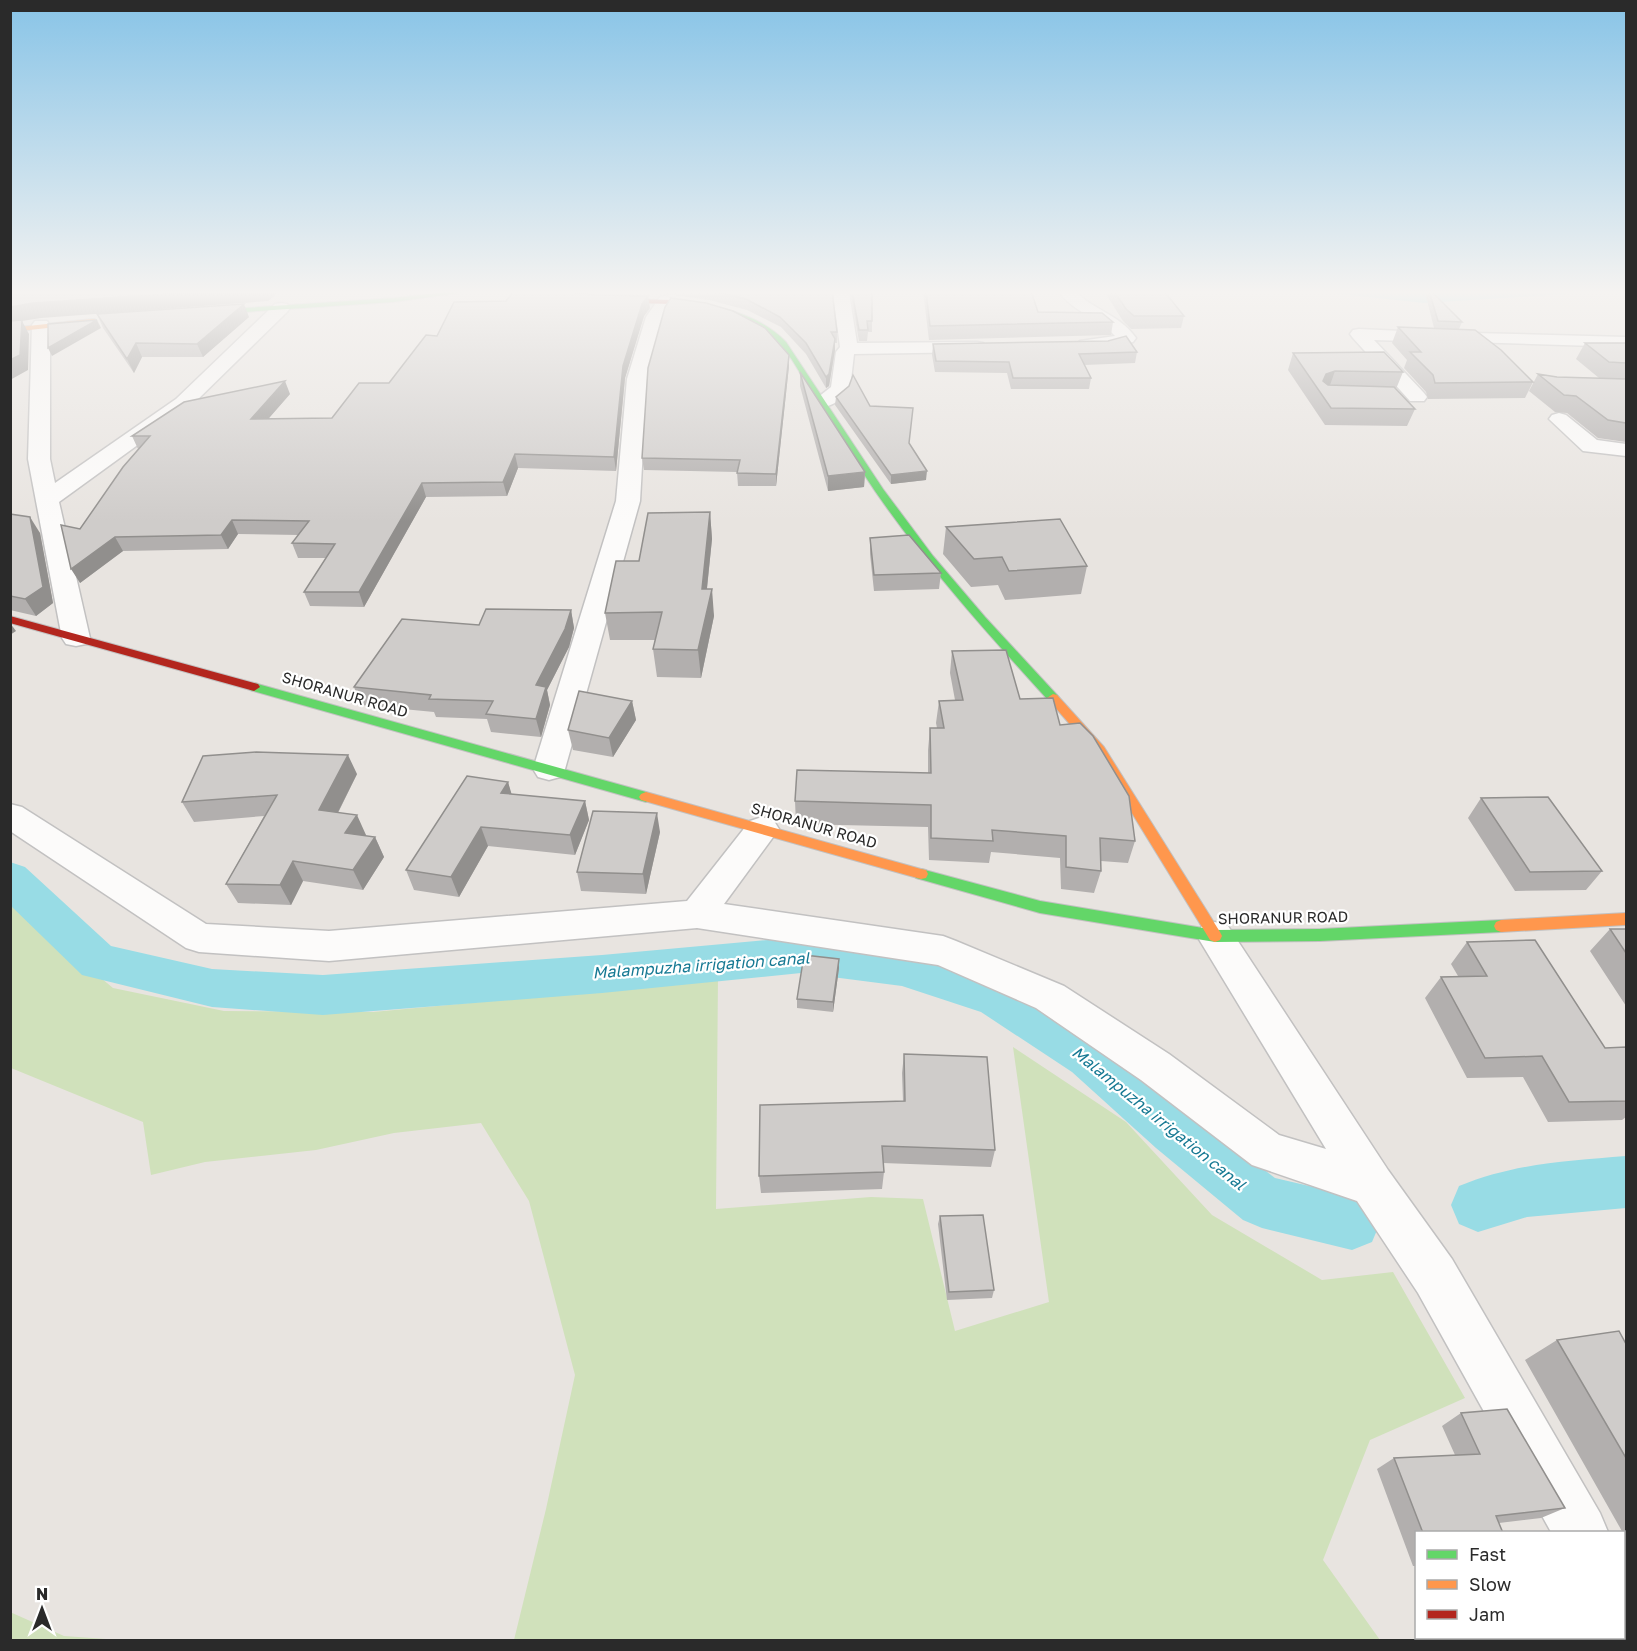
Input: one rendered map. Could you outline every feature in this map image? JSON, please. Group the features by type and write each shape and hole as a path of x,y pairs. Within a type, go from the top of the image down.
{"main road":[{"path":"803,368 822,402 913,538 981,619 1100,750 1215,936"},
{"name":"SHORANUR ROAD","path":"10,619 1040,907 1215,936 1320,934 1626,919"}],"street":[{"path":"40,368 39,459 76,638"},
{"path":"48,499 183,403 219,368"},
{"path":"549,769 627,501 637,379 640,368"},
{"path":"822,402 840,389 843,368"},
{"path":"1390,368 1417,397 1395,397"},
{"path":"1559,419 1591,446 1626,450"},
{"path":"10,815 199,939 329,946 697,914 943,951 1050,997 1155,1067 1267,1151 1372,1185"},
{"path":"697,914 762,829"},
{"path":"1215,936 1372,1185 1435,1276 1580,1531"}],"green space":[{"path":"11,903 113,988 224,1011 373,1012 534,997 674,977 718,976 716,1209 871,1197 923,1199 955,1331 1049,1302 1013,1047 1126,1122 1212,1215 1322,1280 1393,1272 1465,1398 1370,1440 1323,1560 1380,1640 514,1640 575,1375 529,1201 481,1123 394,1133 316,1150 205,1162 151,1175 143,1122 11,1068"},
{"path":"10,1612 64,1636 120,1640 11,1640"}],"building":[{"path":"401,368 623,368 614,457 515,454 503,482 422,483 359,592 304,592 335,544 292,543 309,521 232,520 221,535 115,537 71,569 61,525 80,529 123,467 150,436 132,436 184,402 285,381 251,419 332,418 359,383 389,383"},
{"path":"648,368 788,368 776,474 737,473 740,460 642,458"},
{"path":"821,368 830,368 826,377"},
{"path":"1011,368 1086,368 1091,378 1013,378"},
{"path":"1303,368 1399,368 1403,372 1335,371 1326,374 1323,381 1328,385 1394,387 1415,409 1331,408"},
{"path":"1426,368 1519,368 1533,382 1435,383 1433,375"},
{"path":"800,372 865,472 828,476"},
{"path":"1538,374 1557,377 1626,379 1626,423 1608,420 1576,396 1564,395"},
{"path":"853,375 870,406 913,408 909,443 927,471 891,475 836,397 849,386"},
{"path":"710,512 702,589 712,589 698,650 653,649 662,612 605,613 616,561 639,561 648,513"},
{"path":"10,514 30,517 43,587 25,599 10,596"},
{"path":"1060,519 1087,566 1009,571 1002,557 974,559 946,527"},
{"path":"909,535 941,573 874,575 870,538"},
{"path":"486,609 571,610 565,629 536,685 546,687 536,719 486,714 493,701 429,699 431,695 354,687 402,619 479,625"},
{"path":"1006,650 1020,699 1053,698 1060,725 1080,723 1093,736 1129,796 1135,841 1100,838 1101,871 1066,867 1066,836 992,830 993,841 931,838 931,805 795,801 797,770 931,773 930,728 944,728 939,701 963,700 952,651"},
{"path":"579,691 632,701 609,738 568,730"},
{"path":"256,752 348,755 319,810 357,815 345,833 375,837 353,870 293,861 280,885 226,884 277,795 182,802 203,756"},
{"path":"467,776 508,782 501,793 585,801 570,835 481,827 451,877 406,870"},
{"path":"1548,797 1602,871 1530,872 1481,798"},
{"path":"593,811 657,813 643,874 577,872"},
{"path":"1610,929 1626,929 1626,953"},
{"path":"1535,940 1605,1048 1626,1047 1626,1101 1569,1102 1542,1056 1485,1058 1441,977 1487,976 1467,942"},
{"path":"804,955 839,959 833,1002 797,999"},
{"path":"904,1054 987,1057 995,1150 882,1146 884,1172 759,1176 760,1105 905,1101"},
{"path":"983,1215 994,1290 949,1292 940,1216"},
{"path":"1619,1331 1626,1344 1626,1458 1557,1340"},
{"path":"1507,1409 1565,1508 1496,1516 1502,1531 1422,1531 1394,1458 1480,1454 1461,1413"}],"waterway":[{"name":"Malampuzha irrigation canal","path":"10,878 98,962 212,988 323,995 602,974 801,955 902,967 997,997 1089,1057 1174,1131 1262,1201 1352,1223"},
{"name":"Malampuzha irrigation canal","path":"1478,1205 1527,1191 1626,1182"}],"traffic: fast":[{"path":"801,368 868,474 929,558 1053,698"},
{"path":"254,687 646,797"},
{"path":"921,874 1040,907 1215,936 1320,935 1501,926"}],"traffic: slow":[{"path":"1053,698 1100,750 1215,936"},
{"path":"646,797 921,874"},
{"path":"1501,926 1626,919"}],"traffic: jam":[{"path":"10,619 254,687"}]}
